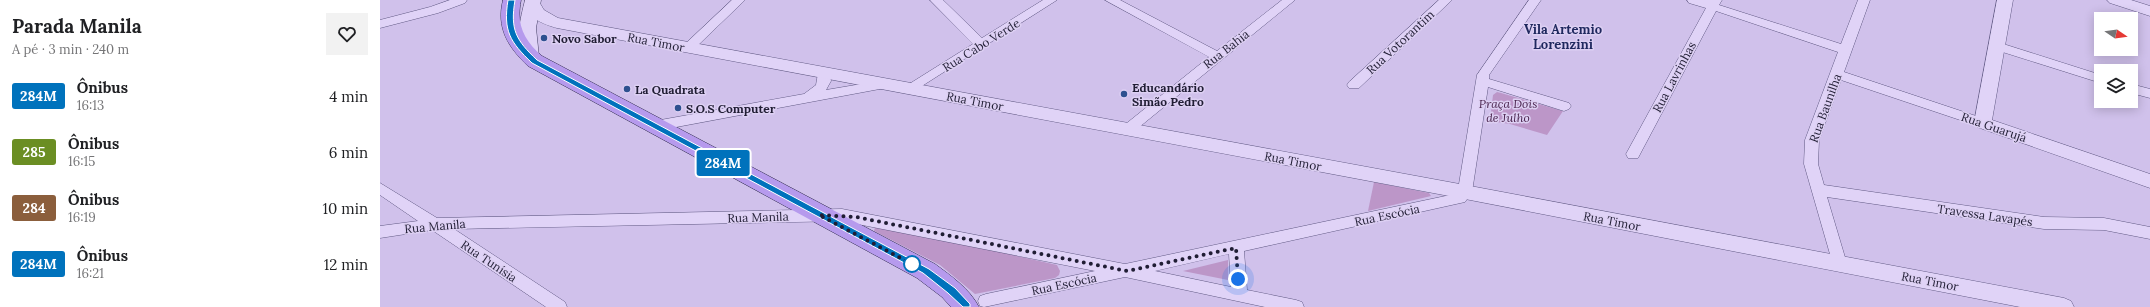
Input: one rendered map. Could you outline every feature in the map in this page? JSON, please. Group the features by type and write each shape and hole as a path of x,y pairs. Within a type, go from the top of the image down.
{"main road":[{"path":"512,0 509,11 510,30 516,42 530,57 819,215 926,271 951,290 976,304"},
{"path":"530,57 527,28 532,1"}],"street":[{"path":"380,24 434,10 461,0"},
{"path":"688,48 739,0"},
{"path":"936,0 981,44"},
{"name":"Rua Cabo Verde","path":"911,89 1051,0"},
{"path":"1111,0 1217,56"},
{"name":"Rua Bahia","path":"1127,130 1217,56 1289,0"},
{"name":"Rua Votorantim","path":"1354,84 1446,0"},
{"path":"1465,192 1481,81 1485,70 1535,0"},
{"path":"1693,0 1714,3 1846,50"},
{"name":"Rua Baunilha","path":"1840,264 1820,190 1811,164 1810,151 1812,140 1864,0"},
{"path":"1983,123 2005,0"},
{"path":"2115,0 2150,12"},
{"name":"Rua Timor","path":"532,1 537,13 550,21 1465,192 1840,264 2038,304 2064,307"},
{"name":"Rua Lavrinhas","path":"1633,154 1714,3"},
{"path":"1997,46 2094,76"},
{"path":"806,100 814,95 824,84 824,73"},
{"name":"Rua Guarujá","path":"1837,74 2150,180"},
{"path":"1481,81 1564,106"},
{"path":"655,126 806,100 885,84"},
{"path":"2138,90 2150,94"},
{"name":"Rua Tunísia","path":"380,188 559,307"},
{"name":"Travessa Lavapés","path":"1820,190 2044,223 2104,224 2150,233"},
{"name":"Rua Escócia","path":"976,304 1451,202 1460,198 1465,192"},
{"name":"Rua Manila","path":"380,232 434,224 819,215 856,217 1127,271 1296,307"},
{"path":"1236,248 1239,294"}],"green space":[{"name":"Praça Dois de Julho","path":"1497,92 1563,111 1547,135 1510,124 1490,121 1493,95"},
{"path":"1374,182 1429,193 1431,196 1368,211"},
{"path":"881,225 1057,265 1060,271 1059,275 1055,278 975,294 940,265 874,231 875,227"},
{"path":"1228,260 1228,280 1183,271"}],"bus line":[{"name":"284M","path":"512,0 509,11 510,30 516,42 524,52 535,61 819,215 926,271 939,279 962,301 966,307"}],"place":[{"name":"Novo Sabor","path":"544,38"},
{"name":"La Quadrata","path":"627,89"},
{"name":"Educandário Simão Pedro","path":"1124,94"},
{"name":"S.O.S Computer","path":"678,108"}],"district":[{"name":"Vila Artemio Lorenzini","path":"1563,36"}],"route":[{"path":"912,264 819,215 842,215 856,217 1127,271 1236,248 1238,279"}]}
